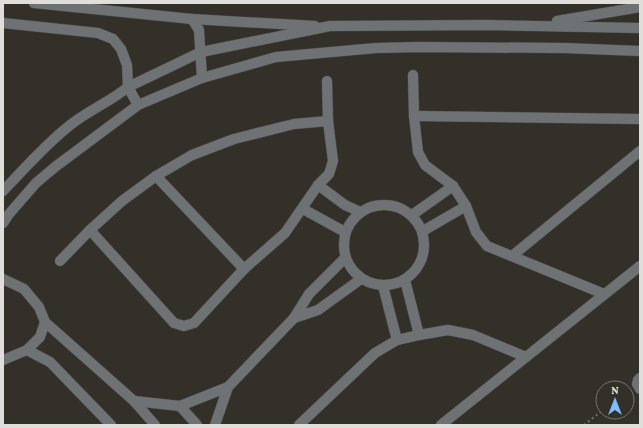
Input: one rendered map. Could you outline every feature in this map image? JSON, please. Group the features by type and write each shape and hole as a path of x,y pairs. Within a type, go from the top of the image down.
{"street":[{"path":"34,3 59,4 192,19 330,26 532,26 640,28"},
{"path":"532,26 640,7"},
{"path":"192,19 199,30 202,78"},
{"path":"3,23 98,34 113,39 121,49 127,65 128,87 138,105"},
{"path":"3,191 25,167 69,126 91,110 118,95 128,87 201,52 330,26"},
{"path":"3,223 36,183 138,105 202,78 276,57 376,48 564,48 640,51"},
{"path":"413,76 414,116 418,152 425,164 453,186 466,206 476,232 487,246 604,294"},
{"path":"90,230 174,323 184,326 194,322 244,269 285,233 303,209 318,185 329,174 333,162 328,121 327,81"},
{"path":"414,116 640,119"},
{"path":"60,261 90,230 122,201 156,176 192,155 234,139 294,124 328,121"},
{"path":"512,256 640,152"},
{"path":"156,176 244,269"},
{"path":"318,185 345,205 360,212"},
{"path":"412,215 453,186"},
{"path":"377,205 396,206 412,215 423,231 425,250 419,267 405,280 395,285 383,286 372,284 361,279 351,269 345,258 345,232 360,212 377,205"},
{"path":"423,231 466,206"},
{"path":"303,209 345,232"},
{"path":"134,401 180,406 228,386 294,318 309,294 345,258"},
{"path":"441,425 640,266"},
{"path":"3,279 24,289 39,307 45,322 134,401 155,425"},
{"path":"294,318 318,310 361,279"},
{"path":"405,280 419,334"},
{"path":"383,286 397,340"},
{"path":"3,360 27,350 40,337 45,322"},
{"path":"299,425 375,353 397,340 419,334 448,330 473,335 526,357"},
{"path":"27,350 50,362 111,425"},
{"path":"640,378 637,384 640,389"},
{"path":"215,425 228,386"},
{"path":"180,406 197,425"}],"path":[{"path":"584,425 595,416"}]}
